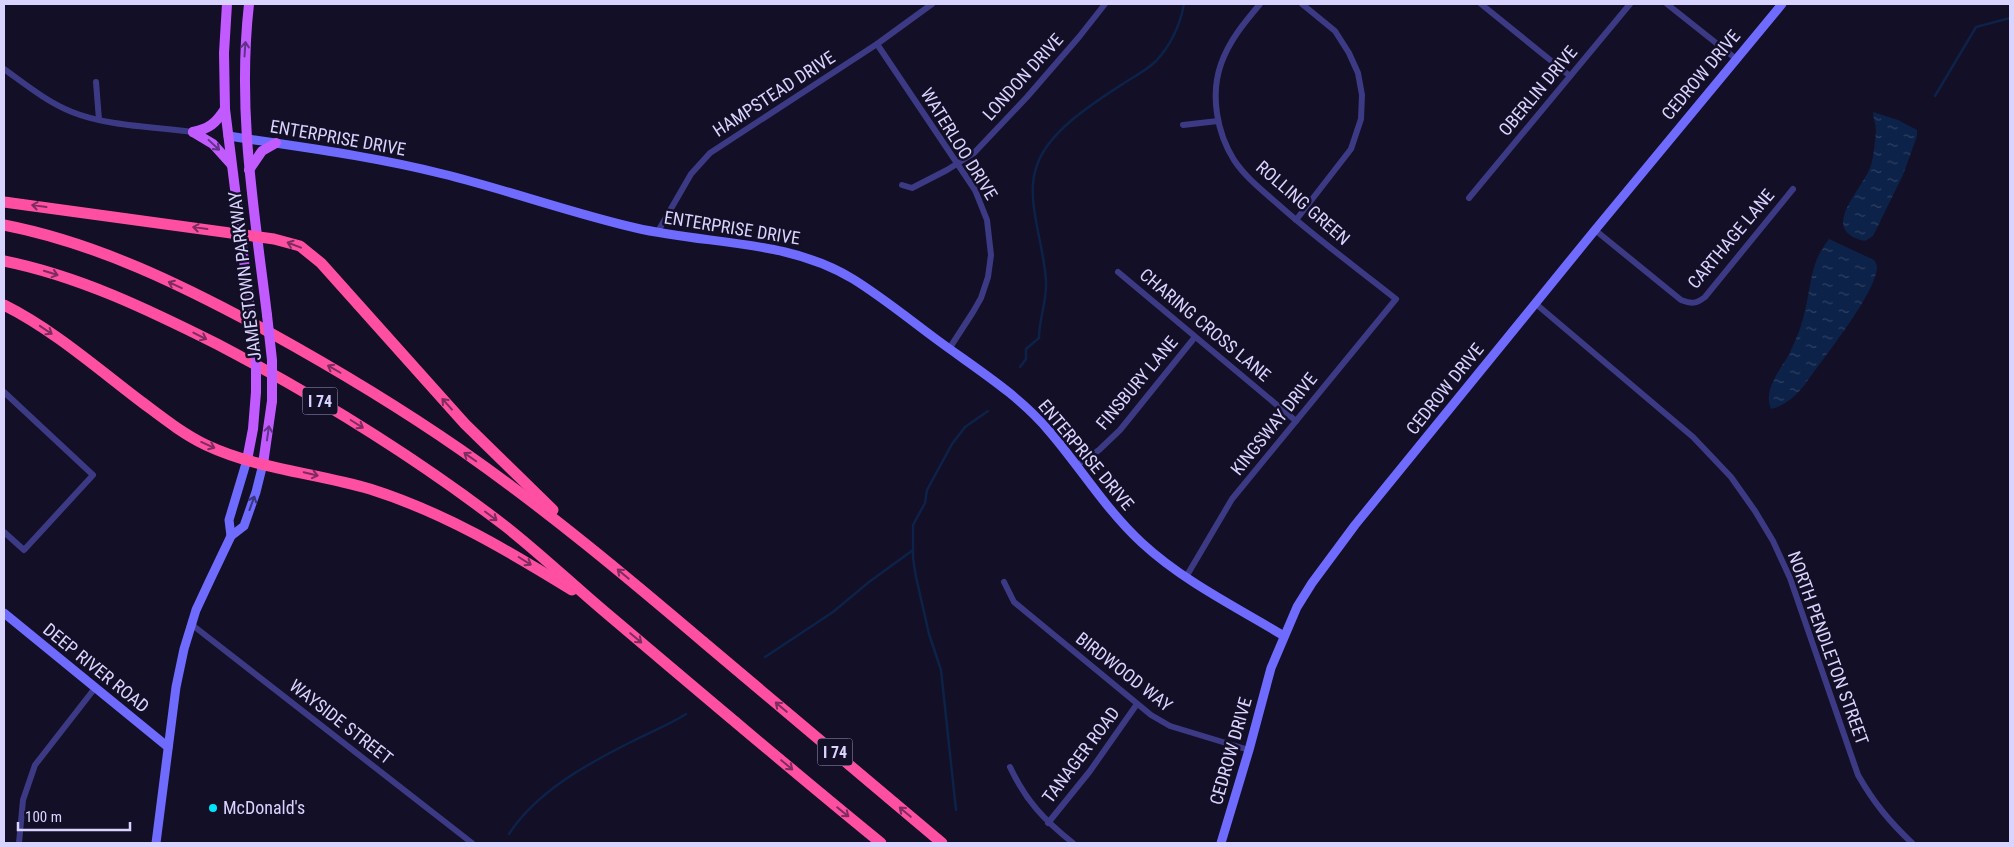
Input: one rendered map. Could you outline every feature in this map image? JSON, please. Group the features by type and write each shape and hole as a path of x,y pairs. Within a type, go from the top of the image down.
{"highway":[{"path":"4,202 240,233 292,243 314,256 484,444 594,549"},
{"name":"I 74","path":"4,225 51,236 110,256 178,286 287,342 358,383 428,428 495,474 594,549 942,843"},
{"name":"I 74","path":"4,260 66,277 126,301 228,350 314,398 374,435 474,503 538,553 598,607 881,843"},
{"path":"4,305 50,332 184,433 208,446 247,460 352,484 430,511 504,548 598,607"}],"main road":[{"name":"JAMESTOWN PARKWAY","path":"227,4 224,54 225,109 256,359 253,429 247,460"},
{"name":"JAMESTOWN PARKWAY","path":"249,4 243,79 248,170 272,360 272,401 263,464"},
{"path":"193,132 213,125 225,109"},
{"path":"193,132 214,144 231,164"},
{"path":"248,170 262,151 276,143"}],"street":[{"name":"HAMPSTEAD DRIVE","path":"657,232 691,174 710,153 877,44 932,4"},
{"name":"LONDON DRIVE","path":"902,185 912,188 974,153 1027,97 1105,4"},
{"name":"ROLLING GREEN","path":"1260,4 1231,41 1220,65 1216,82 1218,121 1234,158 1245,174 1296,220 1396,299"},
{"path":"1296,220 1351,149 1361,119 1362,95 1358,73 1349,53 1335,31 1302,4"},
{"path":"1481,4 1570,76"},
{"name":"OBERLIN DRIVE","path":"1469,198 1630,4"},
{"path":"1668,4 1735,58"},
{"name":"CEDROW DRIVE","path":"1221,843 1271,668 1297,608 1328,560 1735,58 1782,4"},
{"name":"WATERLOO DRIVE","path":"877,44 975,190 990,232 991,255 988,277 981,298 949,348"},
{"path":"4,69 62,108 99,120 193,132"},
{"path":"96,82 99,120"},
{"path":"1183,125 1218,121"},
{"name":"ENTERPRISE DRIVE","path":"228,136 366,157 443,174 657,232 782,250 821,262 856,280 1022,403 1049,430 1128,530 1156,556 1186,577 1284,636"},
{"name":"CARTHAGE LANE","path":"1595,230 1681,300 1697,303 1705,297 1793,189"},
{"name":"CHARING CROSS LANE","path":"1118,272 1296,421"},
{"name":"KINGSWAY DRIVE","path":"1186,577 1232,500 1396,299"},
{"name":"NORTH PENDLETON STREET","path":"1536,304 1693,437 1731,477 1755,511 1773,541 1790,578 1858,775 1872,800 1890,823 1912,843"},
{"name":"FINSBURY LANE","path":"1076,466 1099,450 1120,430 1195,337"},
{"path":"4,392 93,475 24,550 4,532"},
{"name":"JAMESTOWN PARKWAY","path":"231,536 229,520 247,460"},
{"name":"JAMESTOWN PARKWAY","path":"156,843 179,667 191,624 231,536 244,526 256,492 263,464"},
{"name":"BIRDWOOD WAY","path":"1004,582 1014,602 1137,704 1170,726 1249,750"},
{"name":"DEEP RIVER ROAD","path":"4,613 168,747"},
{"name":"WAYSIDE STREET","path":"191,624 472,843"},
{"path":"19,843 23,800 35,765 95,688"},
{"name":"TANAGER ROAD","path":"1048,823 1090,771 1137,704"},
{"path":"1010,767 1025,795 1048,823 1073,843"}],"water":[{"path":"1873,112 1898,120 1917,130 1917,136 1903,175 1873,236 1865,241 1851,236 1844,228 1844,218 1847,208 1871,165 1876,131"},
{"path":"1829,239 1874,260 1877,267 1875,278 1859,309 1795,396 1786,403 1771,409 1769,393 1771,386 1798,334 1805,312 1815,263"}],"waterway":[{"path":"1020,367 1026,359 1026,349 1039,338 1046,289 1045,268 1034,207 1034,178 1037,165 1051,141 1073,119 1156,61 1174,35 1184,4"},
{"path":"1935,96 1976,27 2010,18"},
{"path":"956,810 941,670 929,634 916,577 913,558 913,525 925,503 927,490 952,444 965,427 988,411"},
{"path":"765,657 833,612 869,582 913,550"},
{"path":"509,834 533,805 580,770 686,714"}],"place":[{"name":"McDonald's","path":"213,808"}]}
